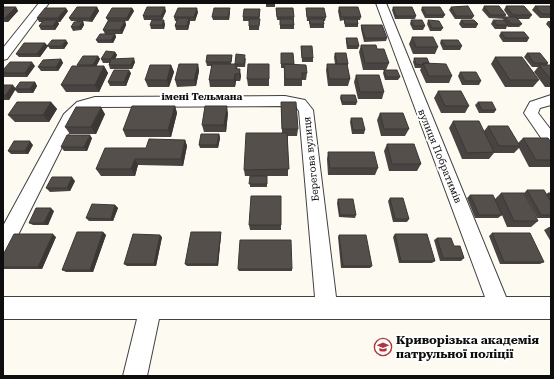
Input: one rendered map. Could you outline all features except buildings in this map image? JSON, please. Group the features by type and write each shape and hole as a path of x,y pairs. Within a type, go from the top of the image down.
{"street":[{"path":"3,56 44,3"},
{"name":"вулиця Побратимів","path":"381,3 500,308"},
{"path":"551,100 535,105 531,112 551,141"},
{"name":"Берегова вулиця","path":"3,245 71,114 82,105 95,102 285,101 300,103 306,110 326,308"},
{"path":"3,308 551,308"},
{"path":"135,376 150,308"}],"place":[{"name":"Криворізька академія патрульної поліції","path":"383,347"}],"district":[{"name":"імені Тельмана","path":"202,96"}]}
